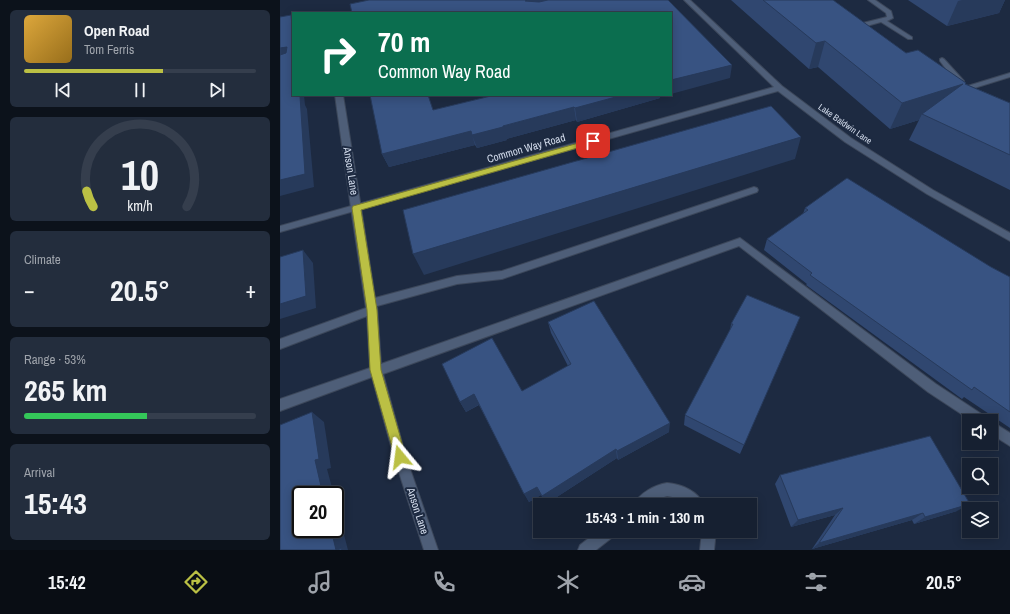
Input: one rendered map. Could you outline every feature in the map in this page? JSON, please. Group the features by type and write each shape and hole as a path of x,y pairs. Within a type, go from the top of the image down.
{"street":[{"name":"Lake Baldwin Lane","path":"687,0 779,88 848,140 930,192 1010,237"},
{"path":"843,22 863,25 890,18 889,12 871,0"},
{"path":"882,20 910,38"},
{"path":"942,60 965,88 978,96"},
{"path":"965,88 1010,75"},
{"name":"Common Way Road","path":"280,229 779,88"},
{"name":"Anson Lane","path":"339,96 371,307 376,370 400,457 431,550"},
{"path":"280,344 371,307 457,280 502,275 754,190"},
{"path":"280,405 740,242 932,388 971,414"},
{"path":"998,432 1010,440"},
{"path":"650,498 657,492 676,490 689,498"},
{"path":"585,550 600,538"},
{"path":"707,550 708,538"}],"building":[{"path":"369,0 526,0 525,1 539,2 548,0 668,0 732,65 672,80 672,12 352,12 350,4"},
{"path":"763,0 833,0 906,53 918,50 966,83 965,84 1010,103 1010,155 922,114 963,84 902,103 825,41 816,43"},
{"path":"291,15 292,96 300,96 305,174 280,180 280,55 286,53 287,47 280,48 280,17"},
{"path":"370,96 428,96 433,110 491,96 619,96 472,135 471,131 382,154"},
{"path":"771,106 801,137 413,254 403,210"},
{"path":"847,178 991,267 1010,277 1010,412 974,387 972,390 810,275 812,273 767,239 808,210 805,208"},
{"path":"303,250 306,296 280,304 280,257"},
{"path":"747,295 800,317 744,445 685,415"},
{"path":"594,301 670,423 617,451 616,449 542,496 537,487 524,494 474,394 460,402 442,364 492,338 522,391 571,364 548,322"},
{"path":"312,412 319,459 315,460 321,486 292,486 292,538 333,538 336,550 280,550 280,425"},
{"path":"930,436 962,490 962,494 964,494 969,502 962,502 962,506 925,517 923,513 819,543 843,508 798,520 780,475"}],"route":[{"path":"400,457 376,370 372,310 356,208 593,141"}]}
